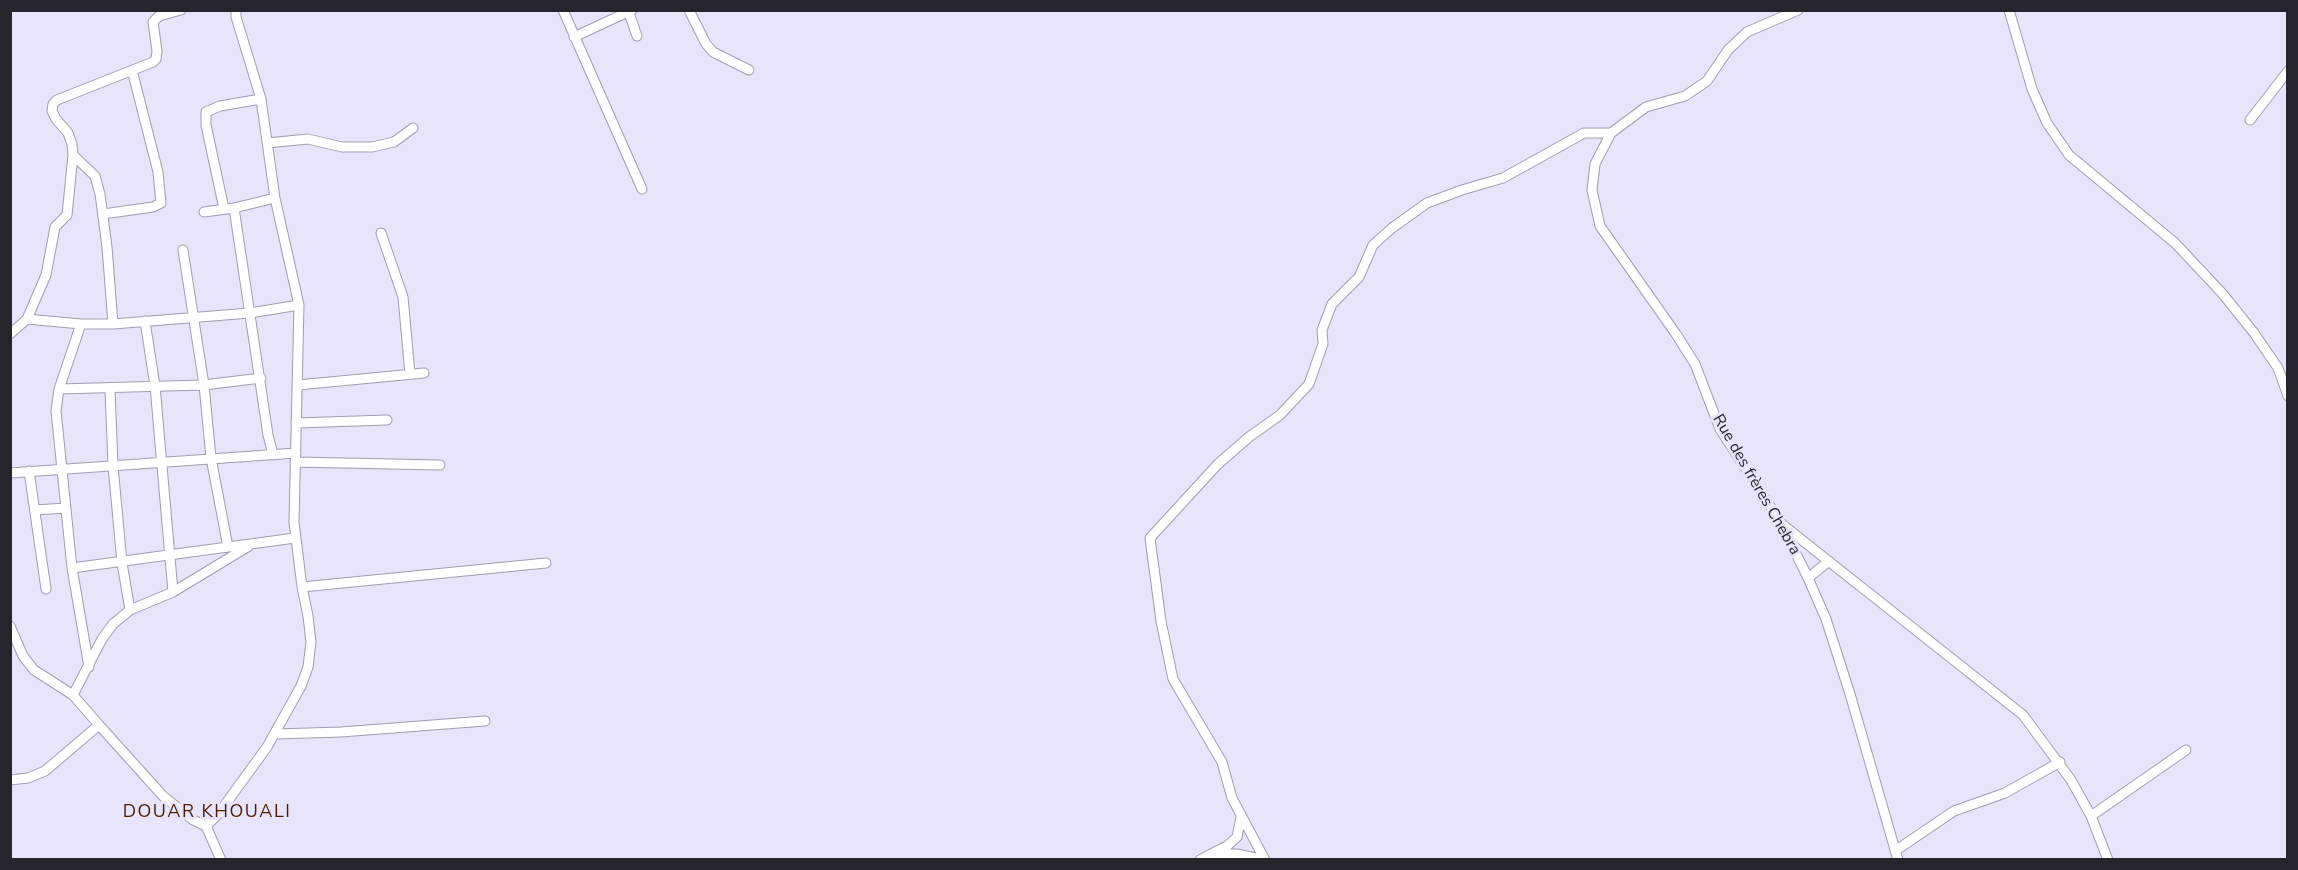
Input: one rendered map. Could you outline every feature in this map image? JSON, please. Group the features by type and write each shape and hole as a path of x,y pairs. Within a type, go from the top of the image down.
{"street":[{"path":"10,334 27,319 46,275 55,228 67,215 73,155 68,133 56,119 52,111 52,104 156,59 153,26 156,18 181,10"},
{"path":"206,826 219,813 275,734 308,667 310,642 295,538 298,305 275,198 261,99 236,17 236,10"},
{"path":"563,10 642,189"},
{"path":"689,10 706,44 713,52 749,70"},
{"path":"1265,860 1232,798 1222,762 1173,679 1161,621 1150,538 1218,464 1248,437 1280,415 1309,384 1323,344 1322,330 1332,304 1359,277 1373,245 1392,228 1426,203 1503,178 1584,133 1611,133 1646,107 1684,96 1707,81 1728,50 1748,32 1798,10"},
{"path":"2009,10 2032,89 2046,123 2069,155 2175,243 2222,293 2254,333 2277,368 2288,396"},
{"path":"574,37 630,11 637,36"},
{"path":"103,214 153,207 161,202 158,172 132,70"},
{"path":"2250,120 2288,71"},
{"path":"224,209 206,125 206,111 220,106 261,99"},
{"path":"267,143 308,139 342,147 372,147 394,142 413,128"},
{"name":"Rue des frères Chebra","path":"1611,133 1595,164 1592,190 1600,226 1695,364 1720,429 1781,524 1808,578 1826,619 1850,694 1896,855"},
{"path":"73,155 95,176 103,214 113,324"},
{"path":"204,212 234,208 275,198"},
{"path":"234,208 268,435 273,455"},
{"path":"381,233 403,297 410,374"},
{"path":"183,250 204,385 212,458 228,547"},
{"path":"27,319 81,324 113,324 250,313 298,305"},
{"path":"145,321 163,463 173,592"},
{"path":"81,324 59,389 57,411 72,568 89,667"},
{"path":"298,385 424,373"},
{"path":"59,389 204,385 261,378"},
{"path":"110,388 113,466 122,563 130,610"},
{"path":"297,423 387,420"},
{"path":"10,473 273,455 440,465"},
{"path":"29,471 46,589"},
{"path":"35,510 66,508"},
{"path":"1781,524 2023,715 2060,762 2091,816 2108,860"},
{"path":"72,568 295,538"},
{"path":"73,695 108,631 130,610 173,592 210,572 252,544"},
{"path":"1808,578 1829,561"},
{"path":"302,586 546,563"},
{"path":"10,626 23,656 34,670 73,695 163,795 193,820 206,826 221,860"},
{"path":"275,734 341,732 485,721"},
{"path":"10,780 28,778 45,771 99,725"},
{"path":"2091,816 2187,750"},
{"path":"1896,855 1954,811 2005,793 2060,762"},
{"path":"1200,860 1227,846 1237,837 1241,816"},
{"path":"1211,855 1237,854 1265,860"}],"district":[{"name":"DOUAR KHOUALI","path":"207,813"}]}
